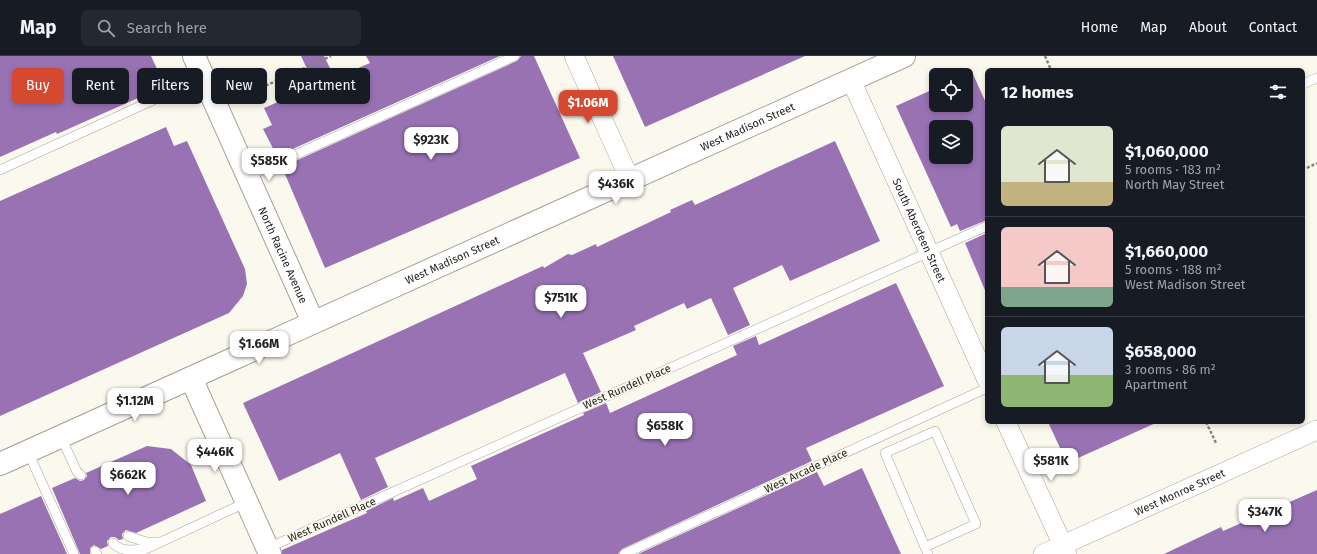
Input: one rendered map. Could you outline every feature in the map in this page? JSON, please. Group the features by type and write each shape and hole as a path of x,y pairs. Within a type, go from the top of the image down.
{"main road":[{"name":"North Racine Avenue","path":"194,56 313,322"},
{"name":"West Madison Street","path":"0,464 904,56"},
{"path":"191,378 269,551"}],"street":[{"path":"574,56 630,180"},
{"name":"South Aberdeen Street","path":"851,80 985,376"},
{"path":"1007,424 1065,550"},
{"name":"West Monroe Street","path":"1043,554 1065,550 1317,430"}],"lane":[{"path":"248,176 515,56"},
{"path":"0,170 204,77"},
{"path":"1305,83 1317,78"},
{"name":"West Rundell Place","path":"269,551 985,227"},
{"name":"West Arcade Place","path":"624,554 985,389"},
{"path":"935,431 976,524 926,551 885,453 935,431"},
{"path":"61,437 78,475"},
{"path":"28,452 74,554"},
{"path":"135,554 247,502"},
{"path":"128,536 146,542 161,542"},
{"path":"113,543 117,547 130,551 147,549"}],"path":[{"path":"267,85 332,56"},
{"path":"1045,56 1050,68"},
{"path":"1306,168 1317,163"},
{"path":"1207,424 1216,442"}],"building":[{"path":"0,56 151,56 157,68 137,68 137,98 129,102 129,68 72,68 72,104 124,104 0,157"},
{"path":"301,56 324,56 330,68 307,68"},
{"path":"366,56 500,56 277,156 263,129 272,125 264,108 275,103 370,104 370,68 358,68 370,63"},
{"path":"521,56 534,56 580,158 325,268 282,167 517,61"},
{"path":"613,56 805,56 645,127"},
{"path":"973,74 985,101 985,221 960,231 957,224 951,227 896,106 929,91 929,112 973,112"},
{"path":"166,127 174,146 187,141 245,269 247,284 243,296 229,313 0,416 0,201"},
{"path":"835,141 880,241 790,281 782,265 733,288 750,325 728,335 711,298 687,309 684,303 634,326 636,330 583,353 601,392 578,403 565,373 375,458 388,487 361,500 340,453 279,481 243,403 543,266 544,268 568,254 572,255 596,244 597,247 671,212 670,210 692,200 695,205"},
{"path":"985,234 985,290 965,243"},
{"path":"896,283 944,386 806,448 812,461 622,549 618,554 282,554 282,550 367,513 366,511 393,498 394,501 423,488 429,501 477,479 471,466 584,415 583,413 606,403 610,413 737,355 733,346 756,336 759,345"},
{"path":"1049,424 1154,424 1067,463"},
{"path":"147,446 171,449 191,465 206,501 136,533 126,530 122,534 123,539 119,540 115,537 111,537 107,541 108,546 101,549 94,545 90,548 90,554 80,554 52,488 75,478 80,481 84,480 87,476 86,473"},
{"path":"862,468 901,554 638,554 817,472 824,486"},
{"path":"1317,490 1317,554 1164,554 1221,527 1223,531"},
{"path":"41,496 67,554 0,554 0,514"}]}
